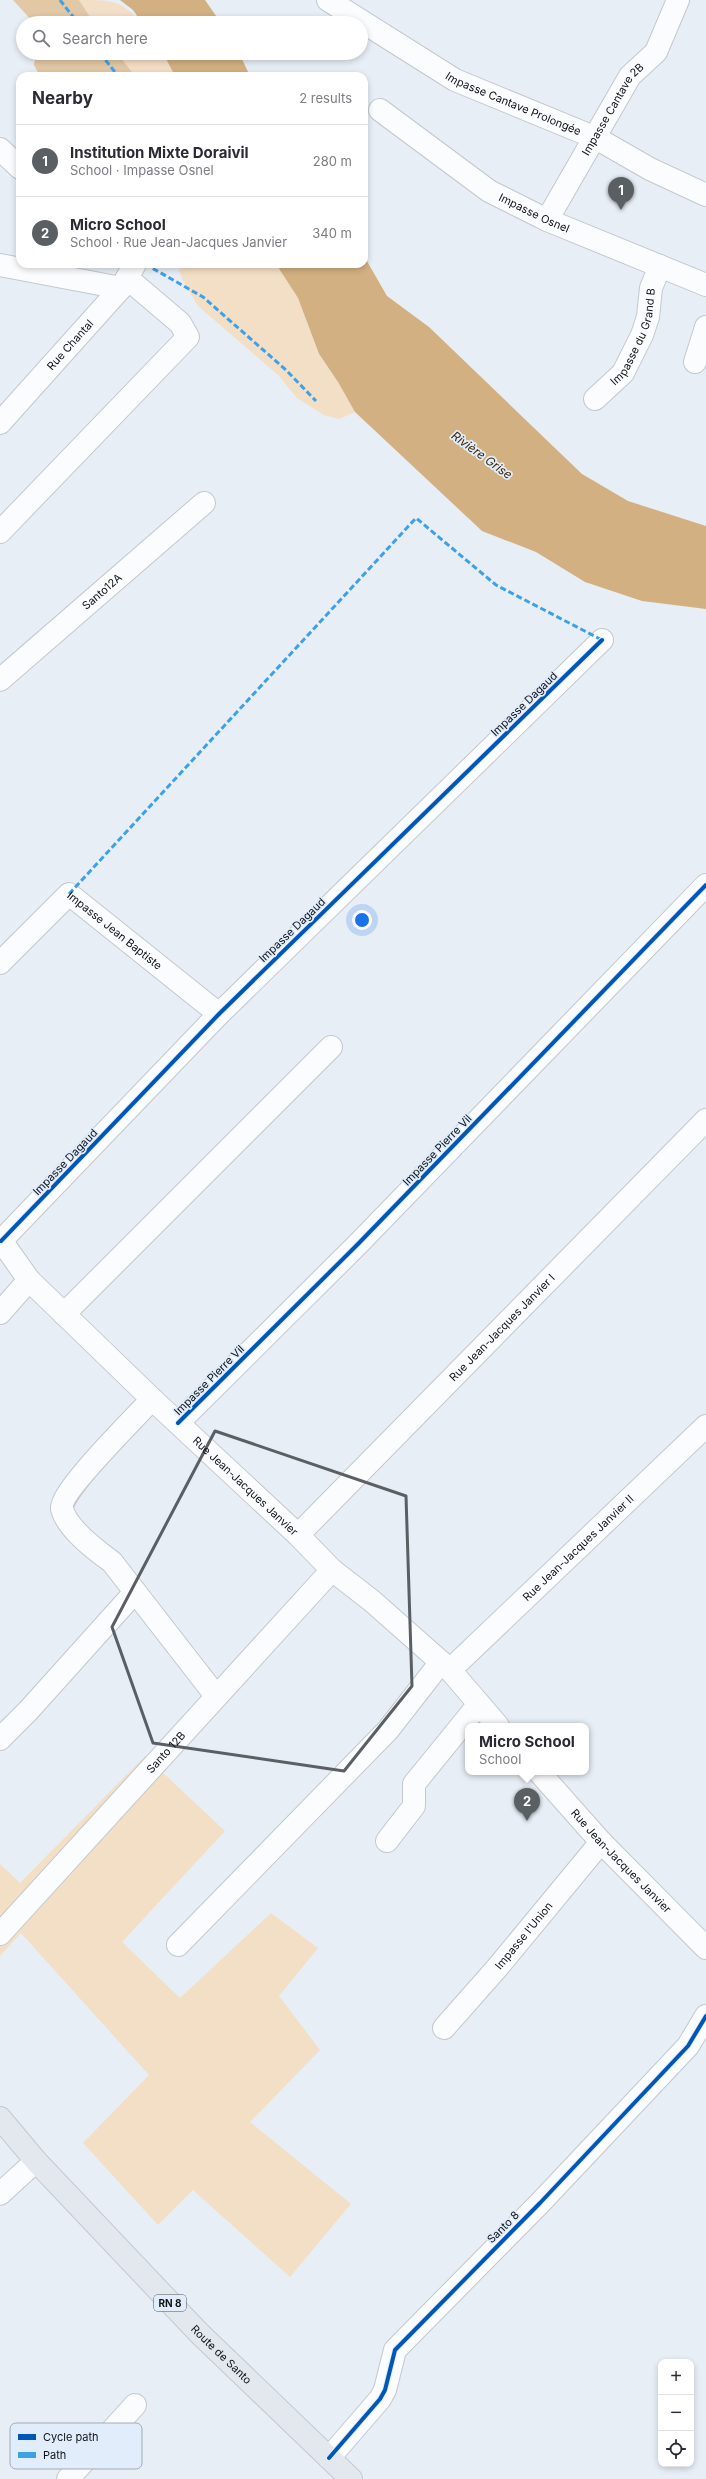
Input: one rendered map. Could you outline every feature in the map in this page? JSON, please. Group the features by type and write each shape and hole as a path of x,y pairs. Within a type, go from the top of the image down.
{"main road":[{"name":"Route de Santo","path":"0,2118 36,2161 199,2333 351,2479"}],"street":[{"name":"Impasse Cantave Prolongée","path":"328,0 353,16"},
{"name":"Impasse Cantave 2B","path":"547,220 596,138 630,76 656,52 678,0"},
{"name":"Impasse Cantave Prolongée","path":"368,25 455,80 596,138 650,169 706,195"},
{"name":"Impasse Osnel","path":"380,110 489,191 547,220 706,285"},
{"path":"0,149 16,164"},
{"path":"0,265 16,267"},
{"name":"Impasse du Grand B","path":"595,399 623,373 642,335 648,317 651,288 660,266"},
{"path":"0,532 188,337 180,323 127,277 32,268"},
{"name":"Rue Chantal","path":"0,423 127,277"},
{"path":"695,362 706,327"},
{"name":"Santo12A","path":"0,680 204,503"},
{"name":"Impasse Dagaud","path":"1,1240 219,1014 602,640"},
{"name":"Impasse Pierre Vil","path":"178,1423 363,1239 706,885"},
{"name":"Impasse Jean Baptiste","path":"0,963 69,894 219,1014"},
{"path":"64,1314 331,1048"},
{"name":"Rue Jean-Jacques Janvier I","path":"298,1535 706,1120"},
{"name":"Rue Jean-Jacques Janvier","path":"1,1240 29,1280 152,1400 298,1535 332,1570 372,1601 446,1666 495,1723"},
{"path":"0,1313 29,1280"},
{"path":"152,1400 65,1495 62,1508 67,1520 92,1548 112,1562 216,1696"},
{"name":"Rue Jean-Jacques Janvier II","path":"178,1945 388,1730 446,1666 706,1426"},
{"name":"Santo 12B","path":"0,1934 332,1570"},
{"path":"0,1739 28,1711 135,1592"},
{"path":"387,1841 414,1806 414,1784 479,1704"},
{"name":"Rue Jean-Jacques Janvier","path":"542,1775 601,1842 706,1948"},
{"name":"Impasse l'Union","path":"444,2028 497,1968 601,1842"},
{"name":"Santo 8","path":"328,2458 380,2399 385,2390 395,2350 540,2203 683,2051 696,2035 706,2016"},
{"path":"0,2194 36,2161"},
{"path":"119,2423 135,2405"},
{"path":"68,2479 77,2469"}],"highlighted area":[{"path":"215,1431 406,1496 412,1686 344,1771 153,1743 112,1627"}],"shaded area":[{"path":"13,0 79,0 89,16 28,16"},
{"path":"79,0 100,0 115,3 128,10 135,16 89,16"},
{"path":"35,60 122,60 132,72 38,72 34,65"},
{"path":"122,60 167,60 173,72 132,72"},
{"path":"178,268 279,268 298,298 319,355 338,382 355,412 339,419 324,415 297,398 278,375 198,306 182,279"},
{"path":"145,1756 225,1831 122,1942 180,1998 271,1913 318,1948 279,1996 320,2050 250,2122 351,2204 290,2277 193,2190 158,2225 83,2143 149,2075 21,1933 0,1956 0,1864 20,1883"}],"water":[{"path":"120,0 205,0 216,16 137,16 133,10"},
{"path":"167,60 242,60 248,72 173,72"},
{"name":"Rivière Grise","path":"368,263 387,296 429,327 582,474 628,501 706,526 706,609 642,601 585,582 536,552 482,531 355,412 338,382 319,354 298,298 279,268 368,268"}],"marked path":[{"path":"60,0 73,16"},
{"path":"105,60 115,72"},
{"path":"152,268 203,297 286,370 316,401"},
{"path":"69,894 416,518 496,585 602,640"}],"cycle path":[{"path":"1,1241 219,1014 602,640"},
{"path":"178,1423 358,1244 706,885"},
{"path":"329,2458 380,2399 385,2390 395,2350 540,2203 688,2046 706,2016"}],"place":[{"name":"Institution Mixte Doraivil","path":"621,210"},
{"name":"Micro School","path":"527,1821"}]}
